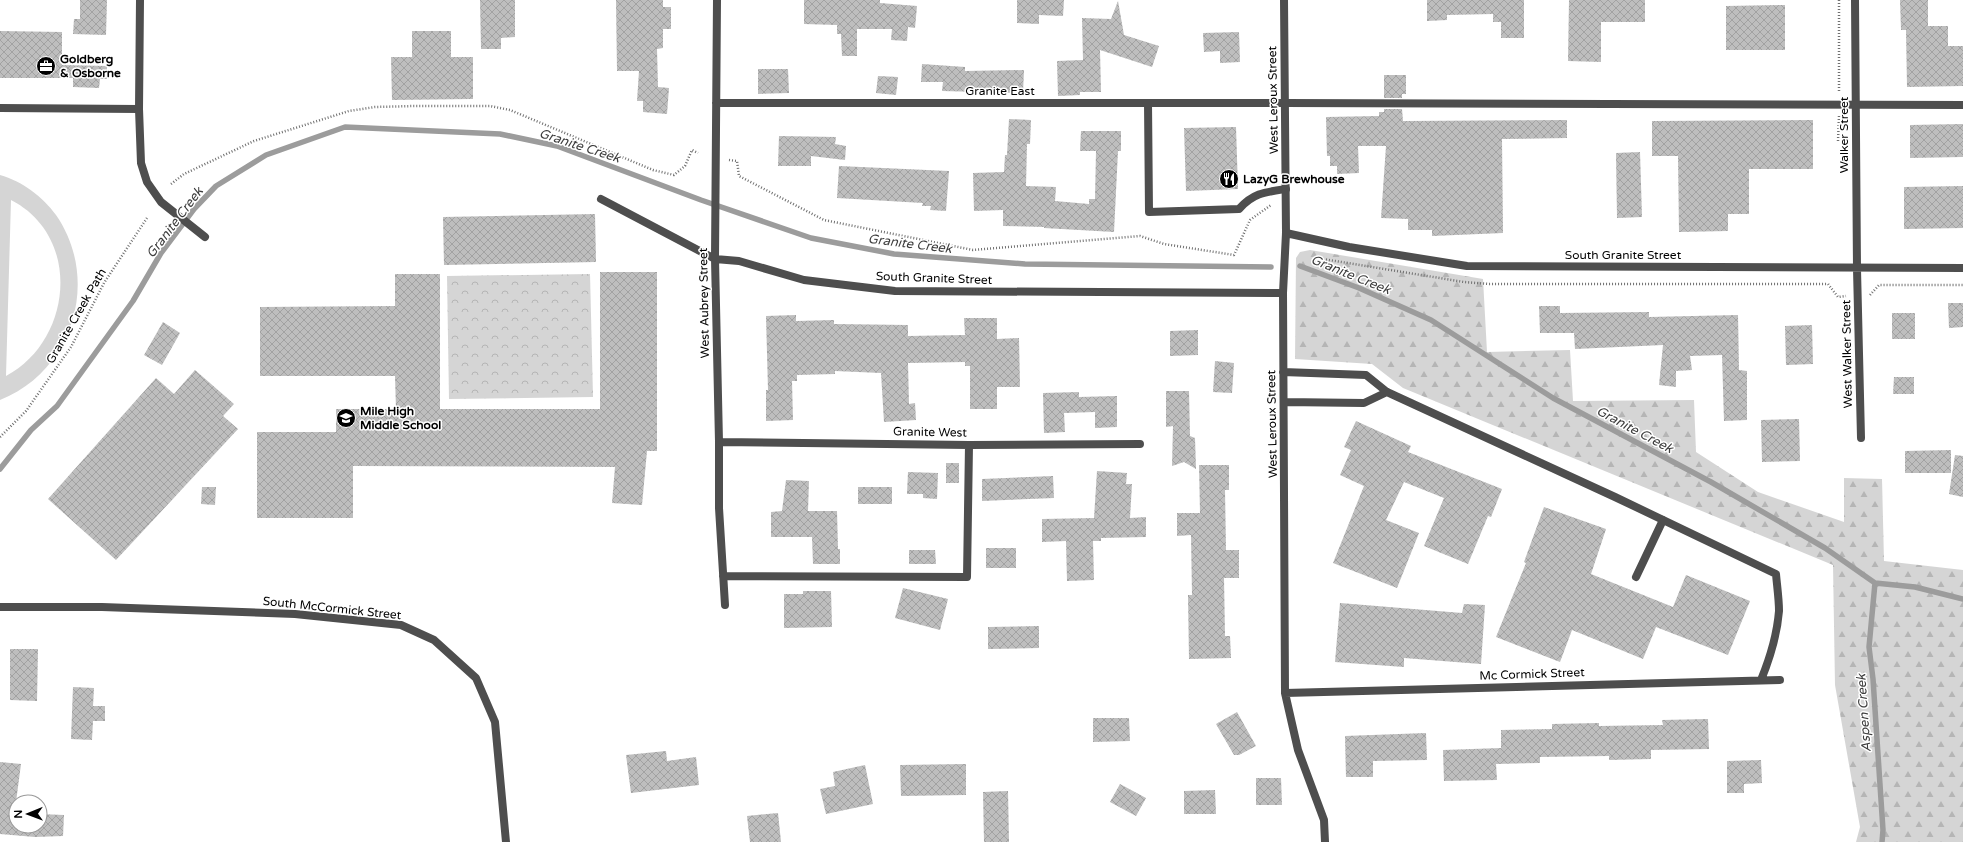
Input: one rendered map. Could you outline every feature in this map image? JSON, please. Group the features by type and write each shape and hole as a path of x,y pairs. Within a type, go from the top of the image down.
{"street":[{"path":"140,0 139,109 141,163 147,182 161,202 205,237"},
{"name":"West Aubrey Street","path":"717,0 714,173 715,259 719,508 725,605"},
{"name":"West Leroux Street","path":"1284,0 1286,192 1286,233 1283,294 1285,693 1298,750 1324,820 1325,842"},
{"name":"Walker Street","path":"1855,0 1857,269"},
{"name":"Granite East","path":"716,103 1963,105"},
{"path":"1148,103 1148,212 1239,209 1248,199 1267,191 1286,192"},
{"path":"0,108 139,109"},
{"name":"South Granite Street","path":"601,199 715,259 739,261 804,280 896,291 1283,294"},
{"name":"South Granite Street","path":"1286,233 1349,246 1467,266 1857,269 1963,268"},
{"name":"West Walker Street","path":"1857,269 1861,438"},
{"path":"1283,372 1366,375 1387,392 1776,574 1779,610 1777,631 1770,657 1761,680"},
{"path":"1284,402 1364,403 1387,392"},
{"name":"Granite West","path":"719,442 970,445 1140,444"},
{"path":"723,576 967,577 970,445"},
{"path":"1636,577 1663,520"},
{"name":"South McCormick Street","path":"0,607 102,607 296,614 401,625 434,640 476,678 495,722 506,842"},
{"name":"Mc Cormick Street","path":"1285,693 1780,680"}],"path":[{"path":"1838,141 1839,0"},
{"path":"171,184 184,174 254,141 348,112 375,107 490,106 510,110 653,170 674,175 685,166 692,150 698,153"},
{"path":"729,160 737,162 739,176 824,220 974,250 1140,236 1164,244 1234,255 1250,220 1286,192"},
{"name":"Granite Creek Path","path":"0,437 26,411 71,347 104,283 147,218"},
{"path":"1323,259 1464,282 1490,284 1828,284 1838,297 1870,296 1879,285 1963,285"}],"green space":[{"path":"0,175 16,181 31,190 51,208 56,215 70,240 76,267 77,294 72,321 62,346 46,368 25,386 0,400","holes":["11,200 34,217 50,238 58,263 60,289 56,315 45,339 28,360 6,376"]},
{"path":"1310,250 1483,279 1487,352 1570,350 1573,401 1694,400 1696,452 1758,492 1844,522 1844,478 1882,479 1884,561 1963,570 1963,842 1856,842 1860,827 1835,685 1833,565 1403,388 1372,364 1295,359 1296,258 1300,252"},
{"path":"590,274 593,397 449,399 447,276"}],"building":[{"path":"80,0 107,0 106,35 73,34 74,19 80,19"},
{"path":"480,0 515,0 515,37 501,38 501,49 481,49"},
{"path":"616,0 663,0 663,7 671,7 671,29 663,29 663,48 657,49 658,87 669,88 667,114 643,112 643,101 637,101 639,71 617,71"},
{"path":"804,0 880,0 880,3 917,6 915,28 908,27 907,41 891,40 892,29 857,29 857,56 842,56 841,34 837,34 837,25 804,24"},
{"path":"1017,0 1064,0 1063,16 1039,15 1039,24 1017,23"},
{"path":"1427,0 1524,0 1524,38 1501,38 1501,22 1493,22 1493,14 1447,15 1447,20 1427,21"},
{"path":"1569,0 1645,0 1645,22 1601,22 1601,62 1568,61"},
{"path":"1900,0 1928,0 1928,26 1948,26 1948,46 1963,46 1963,86 1907,87 1906,30 1901,30"},
{"path":"1118,1 1124,35 1159,46 1152,67 1100,50 1101,92 1080,92 1080,95 1058,96 1057,61 1083,60 1082,18 1111,19"},
{"path":"1785,5 1785,50 1726,50 1726,6"},
{"path":"0,31 62,32 62,65 107,66 107,79 100,79 99,88 73,87 73,78 0,78"},
{"path":"412,31 451,31 451,57 473,57 473,99 392,100 391,57 412,57"},
{"path":"1239,32 1240,62 1220,63 1220,51 1204,52 1203,33"},
{"path":"922,64 965,67 965,71 1024,70 1023,93 942,91 943,82 921,82"},
{"path":"758,69 788,69 789,93 758,94"},
{"path":"1384,75 1406,75 1406,94 1402,94 1402,98 1384,98"},
{"path":"878,76 898,77 896,95 876,93"},
{"path":"1384,109 1402,109 1403,121 1567,120 1567,138 1502,139 1503,233 1432,236 1432,230 1408,230 1408,219 1381,218 1386,146 1358,146 1359,173 1337,174 1337,166 1330,166 1330,156 1327,156 1326,117 1379,116 1379,112 1384,112"},
{"path":"1009,119 1031,120 1030,144 1027,144 1026,186 1056,187 1055,201 1089,204 1089,199 1095,199 1096,151 1080,151 1081,131 1121,131 1121,151 1118,151 1114,232 1044,227 1003,226 1003,210 974,211 973,173 1004,172 1005,155 1007,155"},
{"path":"1813,120 1813,169 1749,169 1749,214 1728,214 1728,231 1679,232 1678,156 1652,156 1652,121"},
{"path":"1963,124 1963,157 1910,158 1910,125"},
{"path":"1236,127 1238,189 1186,191 1184,128"},
{"path":"779,136 836,137 835,144 846,146 845,160 811,156 811,166 778,166"},
{"path":"1640,152 1642,217 1617,218 1616,153"},
{"path":"839,166 949,171 946,211 930,210 931,206 922,206 923,203 837,198"},
{"path":"1963,186 1963,228 1904,229 1904,187"},
{"path":"595,214 596,262 444,265 443,217"},
{"path":"600,272 657,272 657,451 647,451 642,505 612,503 615,467 353,466 353,518 257,518 257,432 336,432 336,409 396,409 395,376 260,376 260,307 395,306 395,274 440,274 440,409 600,409"},
{"path":"1948,303 1963,303 1963,327 1949,328"},
{"path":"1539,306 1560,306 1560,313 1649,312 1649,317 1738,315 1739,370 1747,371 1747,420 1724,421 1722,355 1690,356 1692,370 1676,371 1676,387 1659,385 1663,345 1575,349 1574,333 1540,333"},
{"path":"1892,313 1915,313 1915,339 1892,339"},
{"path":"796,315 796,321 834,320 834,324 908,325 908,336 965,335 964,318 997,318 997,339 1019,338 1020,387 997,387 997,409 970,409 970,366 965,366 965,362 908,363 909,404 915,403 916,420 884,422 881,373 835,371 835,374 797,375 797,381 792,381 793,420 766,421 766,390 768,390 766,316"},
{"path":"163,322 180,333 162,365 144,355"},
{"path":"1812,325 1813,364 1786,365 1785,326"},
{"path":"1198,330 1198,355 1170,356 1170,331"},
{"path":"1215,361 1234,363 1232,393 1213,392"},
{"path":"195,370 234,404 223,416 238,429 116,560 48,499 156,378 174,394"},
{"path":"1894,377 1914,377 1914,394 1893,394"},
{"path":"1166,391 1189,391 1190,436 1195,438 1196,469 1184,462 1172,466 1173,426 1166,427"},
{"path":"1079,392 1079,397 1117,396 1117,427 1095,428 1095,412 1064,413 1065,432 1044,433 1043,393"},
{"path":"1799,419 1800,461 1762,462 1761,420"},
{"path":"1356,421 1411,446 1408,452 1502,489 1491,517 1488,516 1468,564 1424,546 1444,498 1404,482 1386,520 1419,533 1397,588 1333,563 1364,486 1340,475 1351,450 1344,447"},
{"path":"1951,450 1951,473 1905,473 1905,451"},
{"path":"1955,455 1963,456 1963,497 1949,494"},
{"path":"946,463 959,463 959,483 946,483"},
{"path":"1199,465 1229,465 1229,490 1225,490 1226,550 1239,550 1239,578 1224,578 1225,636 1230,636 1231,658 1189,659 1188,595 1192,595 1191,535 1177,536 1177,513 1200,513"},
{"path":"1097,471 1127,473 1126,484 1132,484 1130,518 1146,517 1146,537 1101,538 1101,541 1093,541 1094,580 1067,581 1066,541 1042,542 1042,519 1094,518"},
{"path":"908,472 938,473 937,499 923,498 923,494 907,494"},
{"path":"1053,476 1054,498 982,501 982,479"},
{"path":"786,480 809,481 808,511 837,511 840,564 813,564 812,537 771,537 771,512 782,511"},
{"path":"202,487 216,487 215,505 201,504"},
{"path":"858,487 892,487 892,504 858,504"},
{"path":"1544,507 1606,529 1591,574 1673,607 1686,575 1750,601 1728,655 1656,627 1643,659 1572,630 1560,662 1496,637 1526,563 1524,562"},
{"path":"986,548 1016,548 1016,568 986,568"},
{"path":"909,550 935,550 936,564 909,564"},
{"path":"903,588 948,599 940,630 895,618"},
{"path":"803,591 831,591 832,627 784,628 784,594 803,594"},
{"path":"1340,603 1462,613 1464,604 1485,605 1481,664 1404,658 1404,667 1335,662"},
{"path":"1039,626 1039,648 988,649 988,627"},
{"path":"10,649 38,649 37,701 10,700"},
{"path":"73,687 94,688 93,706 105,706 105,721 93,721 92,740 71,739"},
{"path":"1237,712 1256,746 1239,755 1234,755 1216,724"},
{"path":"1093,718 1129,718 1130,741 1093,742"},
{"path":"1708,719 1709,749 1651,750 1651,759 1609,760 1609,756 1540,757 1540,763 1496,764 1497,780 1444,781 1443,750 1501,748 1501,730 1552,729 1552,724 1599,723 1599,726 1663,725 1662,720"},
{"path":"1426,733 1427,760 1373,761 1373,777 1346,777 1345,736"},
{"path":"666,751 667,761 696,757 699,785 631,793 626,755"},
{"path":"1761,760 1762,783 1744,784 1744,793 1727,793 1727,761"},
{"path":"0,762 21,764 17,794 8,794 8,834 48,834 48,814 64,815 63,836 35,837 0,834"},
{"path":"966,764 966,795 901,796 900,765"},
{"path":"865,765 873,804 826,814 820,789 835,786 833,772"},
{"path":"1256,778 1281,778 1282,805 1256,805"},
{"path":"1120,784 1146,798 1136,816 1110,802"},
{"path":"1215,790 1216,814 1184,814 1184,791"},
{"path":"1008,791 1009,842 984,842 983,792"},
{"path":"778,813 781,842 750,842 747,816"}],"waterway":[{"name":"Granite Creek","path":"0,469 31,430 57,406 133,301 161,253 194,209 216,186 266,155 345,127 500,134 557,146 701,200 811,238 894,254 1025,264 1271,267"},
{"name":"Granite Creek","path":"1300,266 1359,288 1431,320 1553,398 1711,482 1825,548 1875,583 1915,587 1963,599"},
{"name":"Aspen Creek","path":"1875,583 1869,647 1873,679 1883,830 1882,842"}],"place":[{"name":"Goldberg & Osborne","path":"46,66"},
{"name":"LazyG Brewhouse","path":"1229,179"},
{"name":"Mile High Middle School","path":"346,418"}]}
